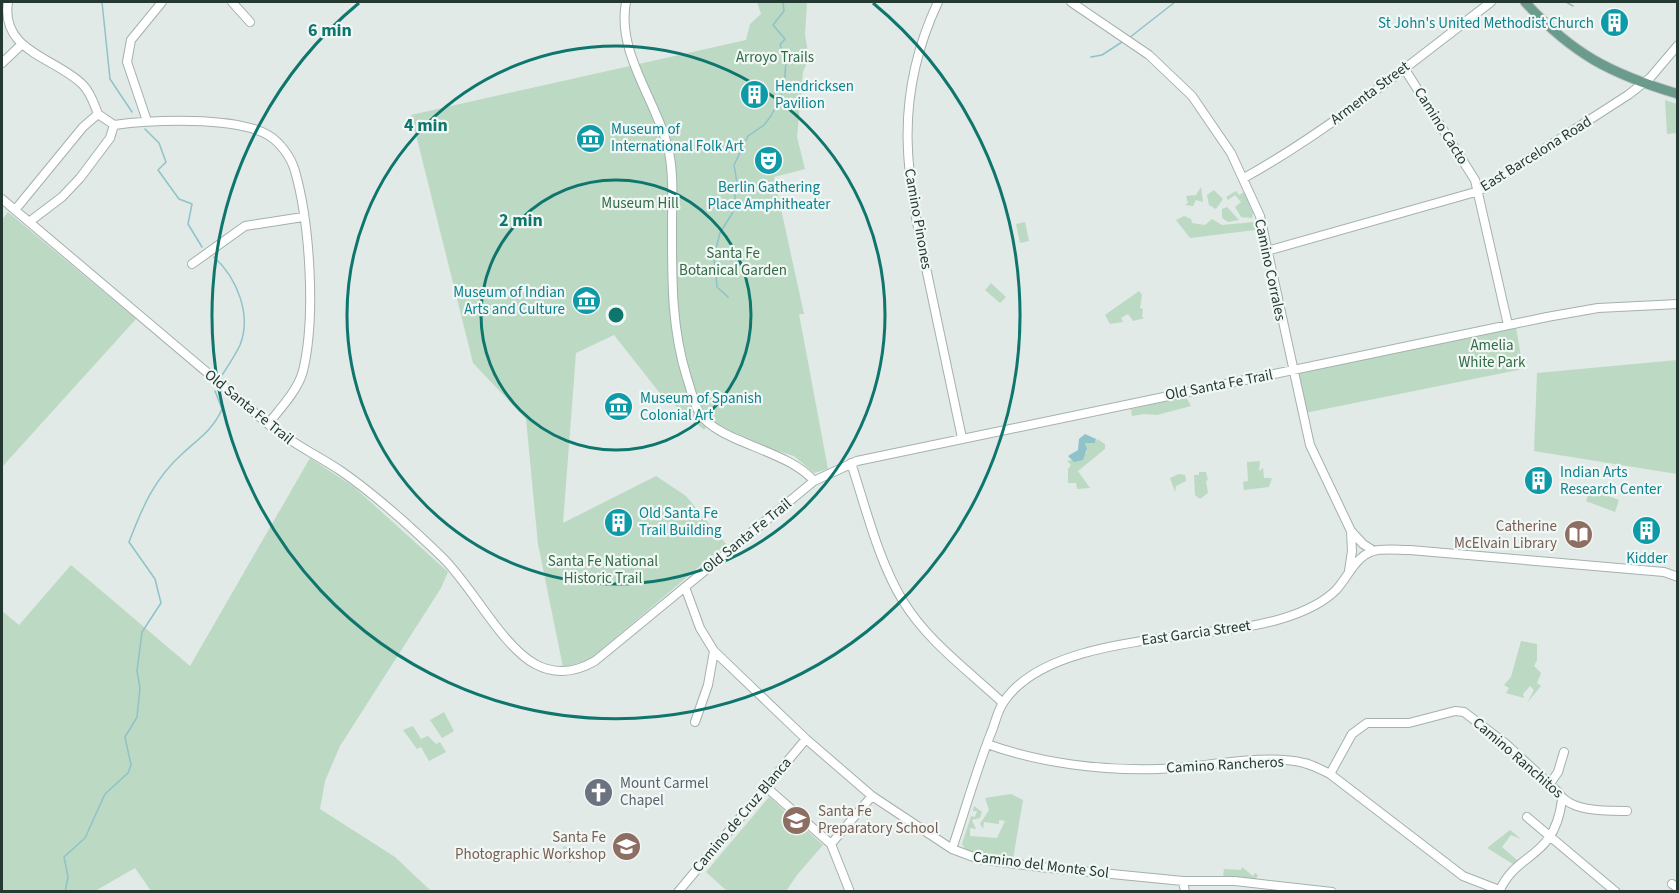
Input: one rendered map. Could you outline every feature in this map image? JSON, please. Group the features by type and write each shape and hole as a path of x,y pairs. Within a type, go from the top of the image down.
{"main road":[{"path":"1525,2 1557,35 1589,59 1677,94"}],"street":[{"path":"8,2 6,10 8,28 20,46 76,78 90,94 98,114 114,125 147,121 231,124 270,136 287,153 295,169 303,217 310,286 306,354 302,374 268,424"},
{"path":"147,121 127,62 131,40 162,2"},
{"path":"231,2 250,22"},
{"path":"626,2 624,20 627,41 652,100 669,155 672,181 674,324 682,363 698,411 716,427 791,462 814,481"},
{"name":"Camino Pinones","path":"938,2 916,57 908,101 906,149 914,211 962,438"},
{"name":"Camino Corrales","path":"1071,2 1149,55 1192,96 1221,135 1244,178 1260,216 1310,445 1351,531 1363,544 1374,551"},
{"name":"Armenta Street","path":"1244,178 1310,138 1491,2"},
{"name":"East Barcelona Road","path":"1267,252 1479,191 1644,82 1677,45"},
{"path":"2,63 20,46"},
{"name":"Camino Cacto","path":"1404,68 1445,129 1479,191 1508,325"},
{"path":"15,210 83,127 98,114"},
{"path":"29,222 80,178 110,138 114,125"},
{"name":"Old Santa Fe Trail","path":"2,199 268,424 288,440 344,473 431,547 465,582 519,651 532,662 558,671 576,670 596,661 814,481 851,463 1508,325 1598,308 1677,304"},
{"path":"192,264 245,226 303,217"},
{"path":"851,463 881,551 903,601 933,640 1003,703"},
{"name":"Camino Corrales","path":"1349,571 1352,551 1351,531"},
{"path":"1374,551 1410,550 1664,573 1677,577"},
{"name":"East Garcia Street","path":"952,849 1003,703 1026,681 1039,672 1088,652 1141,640 1245,629 1308,609 1338,588 1349,571 1374,551"},
{"name":"Camino del Monte Sol","path":"685,587 700,628 714,651 806,739 872,796 952,849 979,860 1182,881 1235,881 1332,891"},
{"path":"695,722 708,685 714,651"},
{"name":"Camino Ranchitos","path":"1330,774 1353,734 1366,723 1409,723 1455,711 1464,712 1549,785 1562,800 1590,810 1627,811"},
{"name":"Camino de Cruz Blanca","path":"678,891 806,739"},
{"name":"Camino Rancheros","path":"987,744 1011,753 1118,769 1197,768 1281,760 1306,764 1330,774 1463,876 1499,891"},
{"path":"1549,785 1558,772 1564,752"},
{"path":"766,788 831,844 850,891"},
{"path":"831,844 872,796"},
{"path":"1499,891 1515,870 1542,848 1552,836 1560,817 1562,800"},
{"path":"1527,817 1616,891"},
{"path":"1182,881 1185,891"}],"green space":[{"name":"Museum Hill","path":"757,2 807,2 805,35 809,58 803,72 797,137 805,169 774,177 804,314 799,314 828,469 814,473 794,456 758,445 711,421 704,430 659,392 614,335 576,353 563,523 656,476 686,496 726,544 589,660 563,667 538,544 526,419 473,363 411,115 746,40 750,24 761,14"},
{"path":"1665,100 1677,104 1677,133 1667,134"},
{"path":"1201,187 1203,202 1196,200 1193,206 1185,205 1188,203 1186,196 1196,195"},
{"path":"1214,190 1223,199 1216,209 1209,205 1207,195"},
{"path":"1236,191 1239,195 1244,192 1253,213 1252,218 1241,217 1235,207 1241,202 1235,195 1228,200 1226,197"},
{"path":"1227,207 1239,220 1228,222 1222,218 1222,209"},
{"path":"8,212 136,319 2,467 2,220"},
{"path":"1184,216 1191,219 1192,223 1205,225 1212,219 1222,225 1254,222 1255,230 1190,238 1176,220"},
{"path":"1025,222 1029,241 1020,243 1016,224"},
{"path":"991,283 1006,297 1000,303 985,290"},
{"path":"1139,291 1142,295 1140,308 1143,309 1142,317 1145,318 1133,321 1128,314 1121,318 1123,322 1110,324 1105,315"},
{"name":"Amelia White Park","path":"1516,327 1523,369 1305,413 1297,377 1299,372"},
{"path":"1677,360 1677,474 1534,451 1537,373"},
{"path":"1186,397 1191,406 1157,415 1132,416 1131,409"},
{"path":"1097,439 1105,444 1105,449 1078,471 1090,488 1077,489 1076,483 1068,483 1068,469 1071,465 1067,461 1082,458 1087,452 1085,443 1095,443"},
{"path":"310,458 354,487 448,572 441,588 340,746 325,781 320,809 395,857 431,891 151,891 135,868 95,891 2,891 2,611 19,625 71,565 190,666"},
{"path":"1260,461 1259,471 1263,468 1264,478 1272,478 1269,487 1244,490 1243,482 1248,481 1247,462"},
{"path":"1199,472 1206,472 1208,480 1206,481 1208,493 1200,499 1195,495 1194,475 1199,475"},
{"path":"1179,474 1185,475 1186,481 1176,486 1175,492 1170,478"},
{"path":"1590,489 1619,500 1615,512 1586,501"},
{"path":"1521,641 1537,644 1537,660 1534,666 1541,673 1537,683 1541,686 1527,703 1534,690 1530,686 1523,694 1524,698 1506,693 1509,688 1504,685 1511,677"},
{"path":"444,712 454,731 442,738 430,720"},
{"path":"413,726 421,739 428,736 436,744 440,742 446,752 429,761 421,747 417,749 403,730"},
{"path":"1011,794 1023,800 1013,859 1005,858 1005,855 1000,855 999,858 968,854 962,844 971,816 975,817 977,811 973,811 974,806 982,812 980,818 972,820 976,829 970,828 970,836 997,838 1005,821 999,820 999,824 984,822 983,829 980,824 989,810 985,798"},
{"path":"769,797 823,845 786,891 727,891 706,872"},
{"path":"1510,830 1521,839 1511,835 1502,847 1517,860 1523,856 1526,858 1516,866 1487,848"},
{"path":"564,846 579,853 570,863 559,855"},
{"path":"1242,867 1253,876 1255,873 1258,875 1256,879 1223,877 1224,869 1241,870"}],"water":[{"path":"1085,434 1096,439 1095,443 1085,443 1087,449 1083,460 1074,462 1068,456 1078,450 1079,439"}],"waterway":[{"path":"102,2 110,79 132,112"},
{"path":"728,297 717,287 714,257 720,233 733,212 737,183 734,165 748,136 764,125 784,90 786,60 780,45 785,39 773,25 784,11 783,2"},
{"path":"1129,38 1175,2"},
{"path":"1566,2 1573,6"},
{"path":"1091,57 1102,55 1122,42"},
{"path":"145,129 159,143 166,162 158,170 179,199 192,204 188,224 202,247"},
{"path":"214,257 235,286 240,298 244,322 240,345 221,377"},
{"path":"65,892 68,877 64,857 85,838 105,794 128,773 131,765 125,737 137,717 140,688 137,671 142,632 161,603 155,579 129,542 156,484 172,464 205,434 222,409 215,391"}],"place":[{"name":"St John's United Methodist Church","path":"1615,23"},
{"name":"Hendricksen Pavilion","path":"754,95"},
{"name":"Museum of International Folk Art","path":"590,138"},
{"name":"Berlin Gathering Place Amphitheater","path":"769,160"},
{"name":"Museum of Indian Arts and Culture","path":"586,301"},
{"name":"Museum of Spanish Colonial Art","path":"619,407"},
{"name":"Indian Arts Research Center","path":"1539,481"},
{"name":"Old Santa Fe Trail Building","path":"618,522"},
{"name":"Kidder","path":"1647,531"},
{"name":"Catherine McElvain Library","path":"1578,535"},
{"name":"Mount Carmel Chapel","path":"599,792"},
{"name":"Santa Fe Preparatory School","path":"797,820"},
{"name":"Santa Fe Photographic Workshop","path":"627,846"}],"park label":[{"name":"Arroyo Trails","path":"775,57"},
{"name":"Santa Fe Botanical Garden","path":"733,262"},
{"name":"Santa Fe National Historic Trail","path":"603,570"}]}
